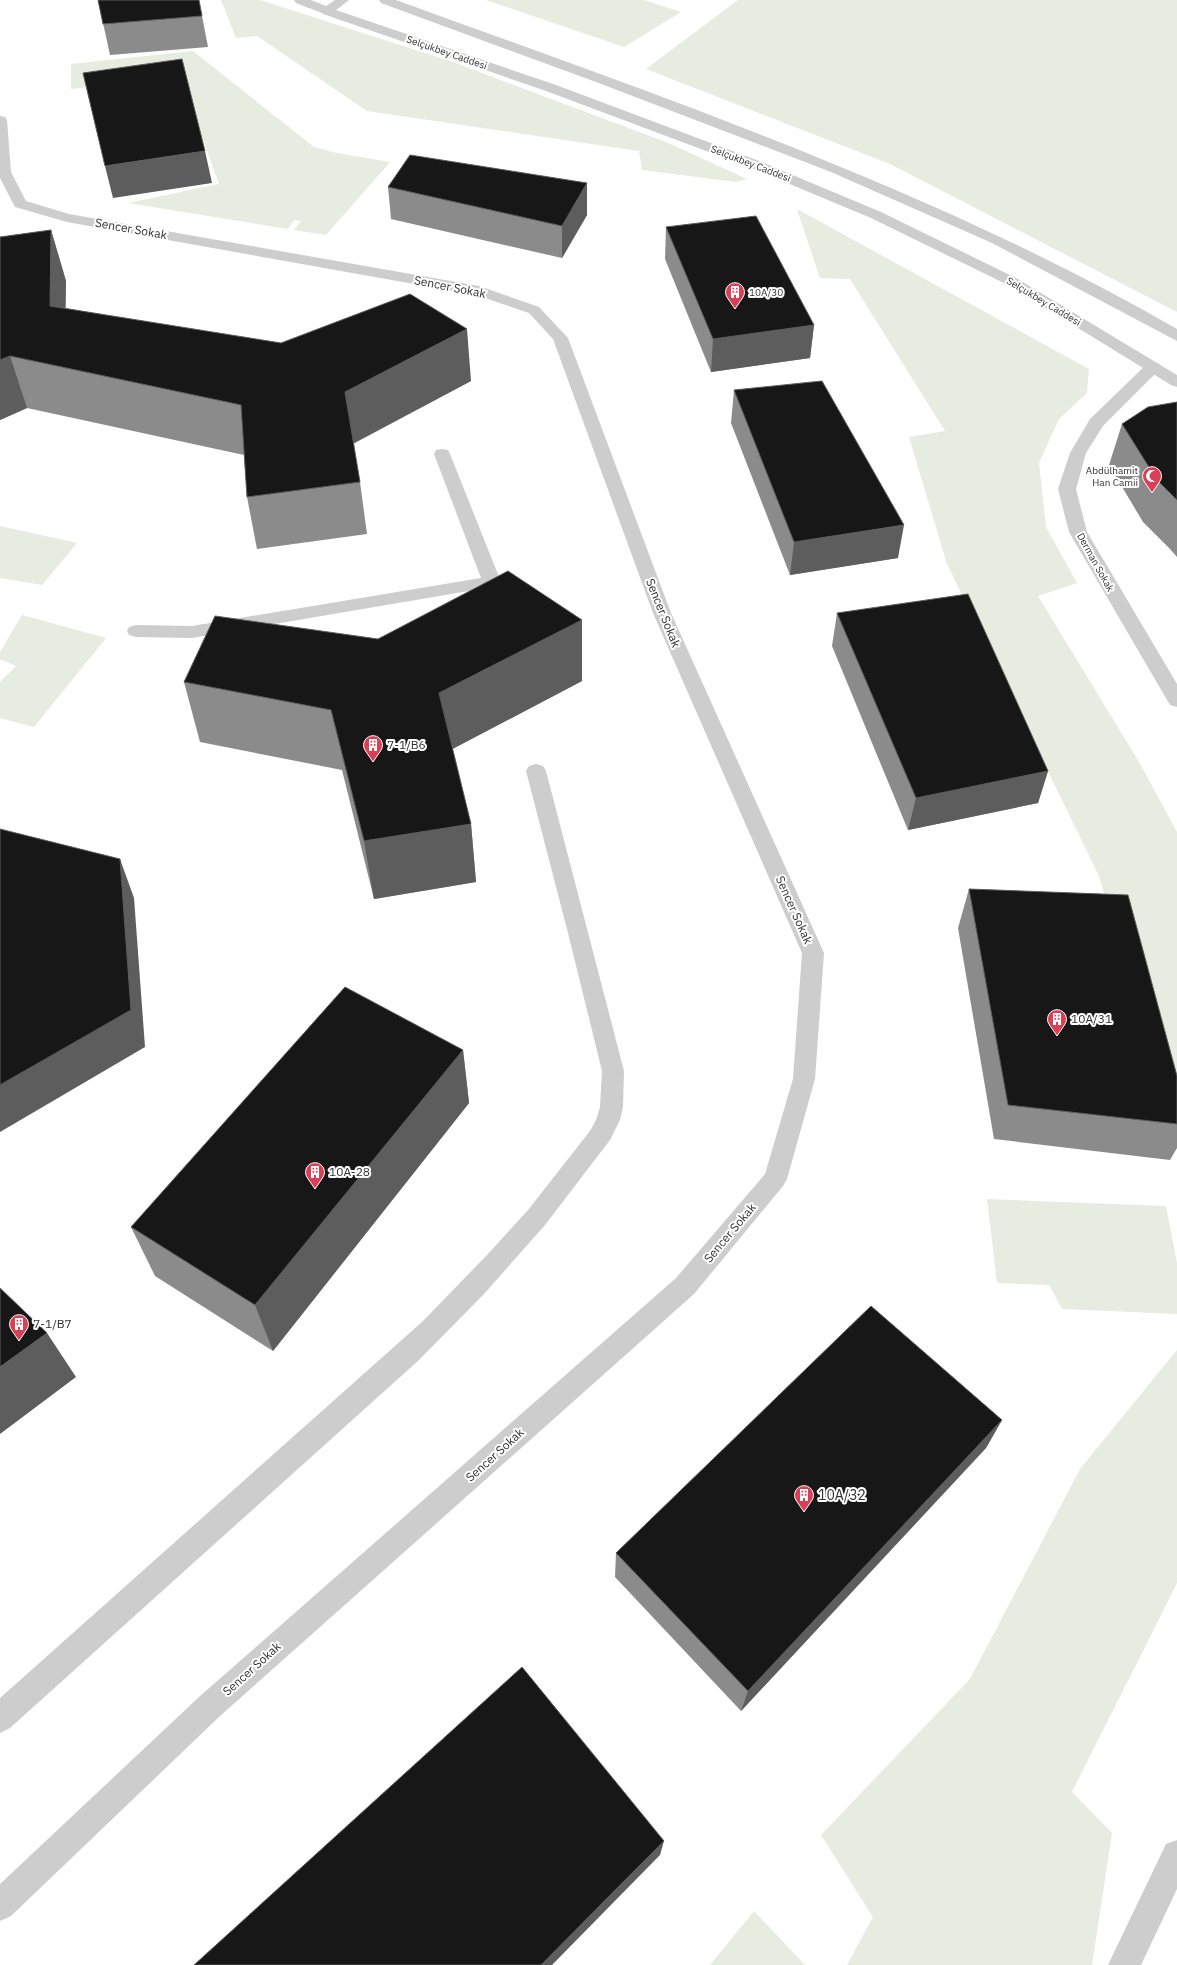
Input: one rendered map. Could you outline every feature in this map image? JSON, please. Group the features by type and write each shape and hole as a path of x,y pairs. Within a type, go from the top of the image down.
{"street":[{"name":"Selçukbey Caddesi","path":"300,0 327,11 566,93 754,164 876,214 1012,281 1177,382"},
{"path":"327,11 343,0"},
{"path":"385,0 601,79 836,169 997,240 1134,311 1177,336"},
{"name":"Sencer Sokak","path":"0,120 4,172 20,204 67,218 480,291 534,310 560,338 662,613 813,953 804,1079 775,1179 685,1286 210,1707 0,1905"},
{"name":"Derman Sokak","path":"1153,367 1096,423 1078,452 1067,489 1078,532 1177,700"},
{"path":"136,631 192,632 492,582 442,454"},
{"path":"0,1718 410,1351 461,1302 507,1252 560,1190 605,1127 612,1108 614,1089 613,1071 579,933 536,771"},
{"path":"1124,1965 1177,1855"}],"shaded area":[{"path":"221,0 260,0 453,62 666,142 747,179 736,182 642,170 639,151 367,111 257,36 236,38"},
{"path":"486,0 644,0 681,12 624,47"},
{"path":"738,0 1177,0 1177,312 890,164 646,69"},
{"path":"193,51 314,147 337,153 390,162 326,235 294,230 301,221 294,220 288,229 128,203 219,184 180,77 71,89 71,64"},
{"path":"797,209 1089,369 1087,393 1059,419 1039,463 1046,527 1077,583 1038,596 1139,762 1177,832 1177,1143 1099,876 947,564 909,437 945,431 850,279 820,278"},
{"path":"0,526 77,543 42,585 0,578"},
{"path":"22,615 106,638 34,727 0,718 0,682 16,666 0,659 0,652"},
{"path":"987,1199 1166,1206 1177,1263 1177,1314 1062,1309 1049,1285 997,1283"},
{"path":"1177,1350 1177,1583 1072,1792 1112,1833 1092,1965 847,1965 873,1917 821,1835 970,1679 1080,1469"},
{"path":"754,1911 805,1965 710,1965"}],"building":[{"path":"98,0 199,0 202,16 103,24"},
{"path":"182,59 205,151 105,166 83,73"},
{"path":"410,155 587,183 562,226 388,187"},
{"path":"756,216 814,325 713,339 666,227"},
{"path":"51,230 50,306 281,343 410,294 467,329 345,392 360,482 247,497 241,405 10,356 0,360 0,237"},
{"path":"822,381 904,525 794,542 734,390"},
{"path":"1177,402 1177,500 1157,480 1122,424 1148,407"},
{"path":"508,571 582,620 439,693 471,824 364,841 331,710 184,682 215,616 378,639"},
{"path":"968,594 1048,771 916,798 837,613"},
{"path":"0,829 120,859 131,1010 0,1085"},
{"name":"10A/31","path":"969,889 1128,895 1177,1076 1177,1124 1008,1105"},
{"path":"345,987 463,1050 255,1305 131,1227"},
{"path":"0,1288 47,1333 0,1367"},
{"name":"10A/32","path":"871,1306 1002,1420 748,1691 616,1553"},
{"path":"522,1667 664,1841 541,1965 194,1965"}],"place":[{"name":"10A/30","path":"735,309"},
{"name":"Abdülhamit Han Camii","path":"1152,493"},
{"name":"7-1/B6","path":"373,762"},
{"name":"10A/31","path":"1057,1036"},
{"name":"10A-28","path":"315,1189"},
{"name":"7-1/B7","path":"19,1341"},
{"name":"10A/32","path":"804,1512"}]}
